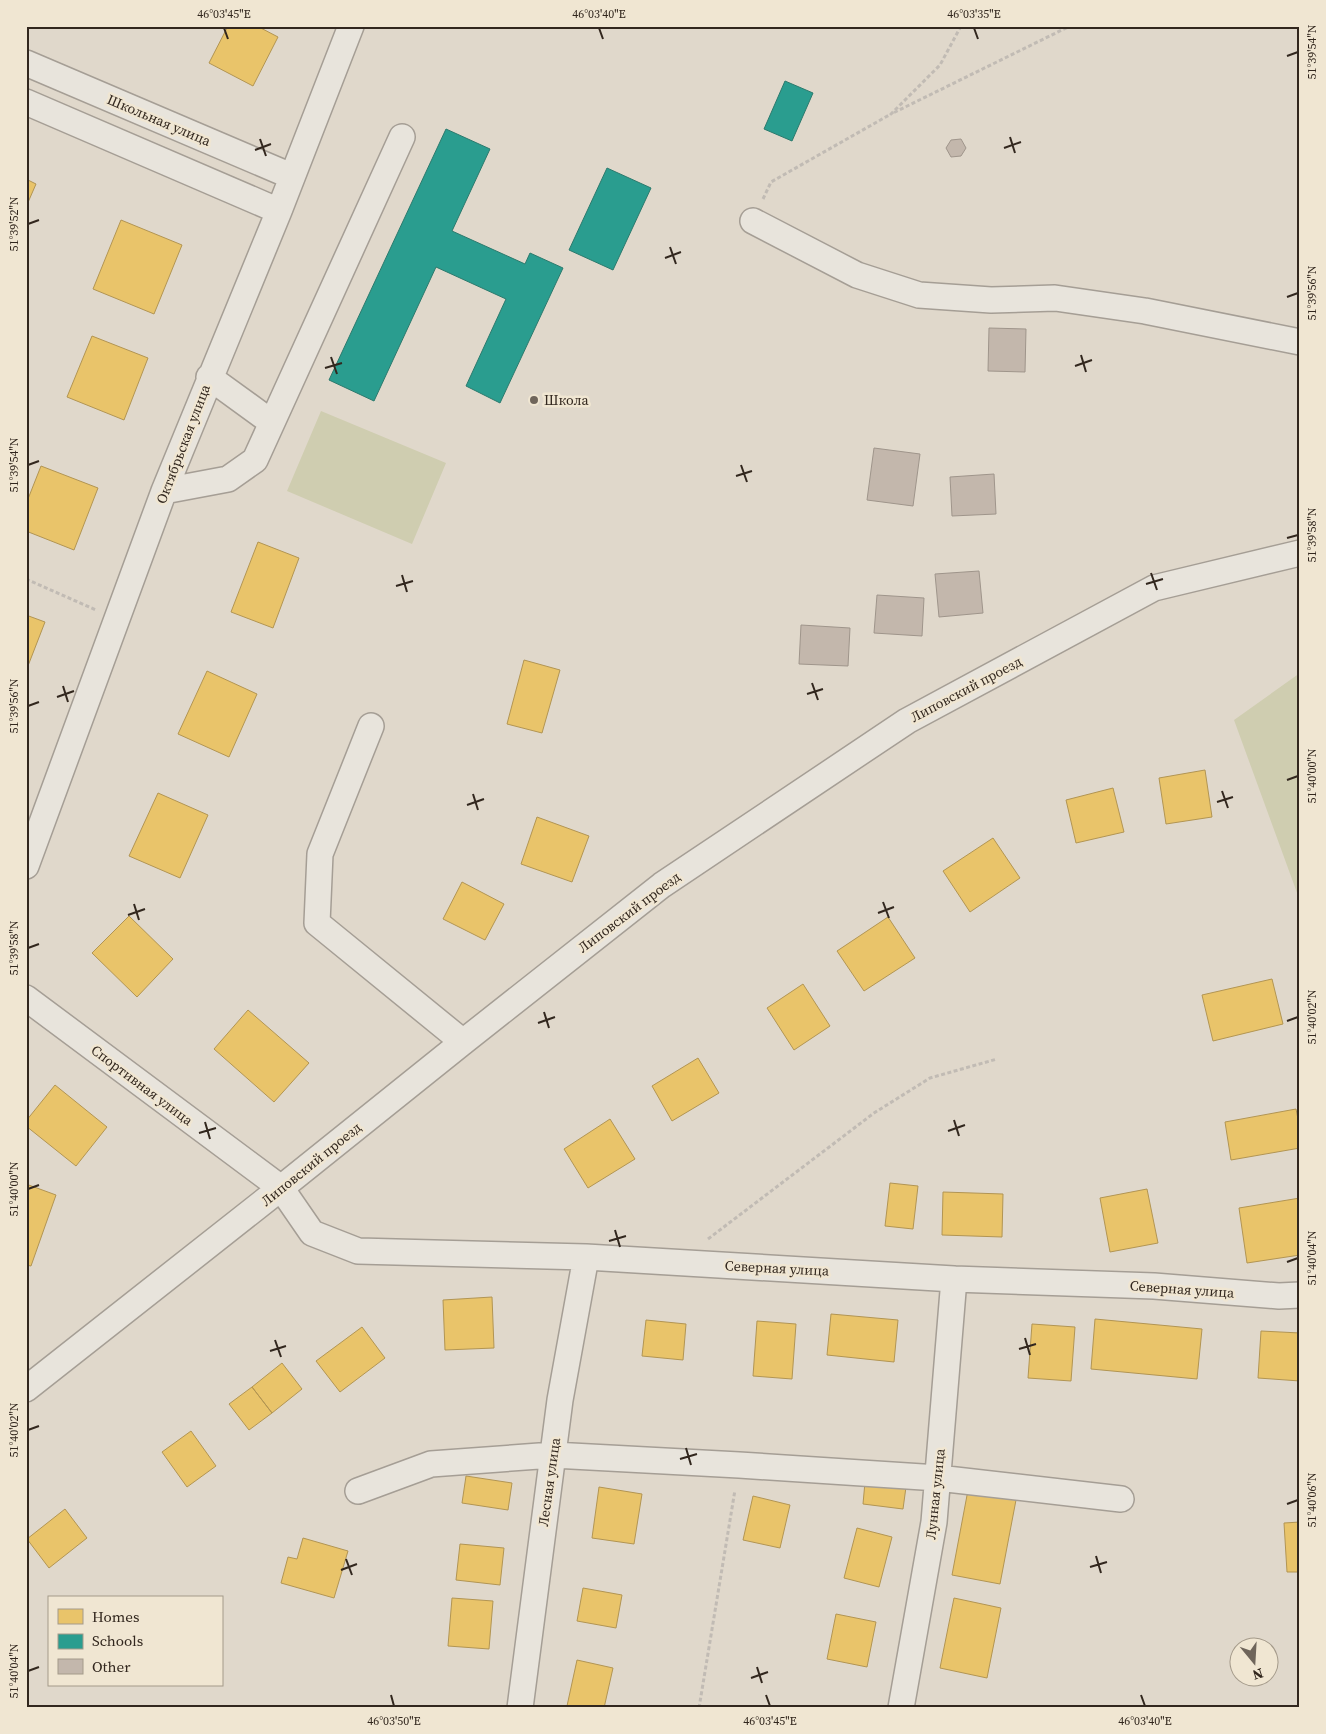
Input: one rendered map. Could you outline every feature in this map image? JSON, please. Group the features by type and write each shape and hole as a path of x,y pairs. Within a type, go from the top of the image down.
{"street":[{"name":"Октябрьская улица","path":"26,866 164,491 279,210 351,26"},
{"name":"Школьная улица","path":"26,63 291,176"},
{"path":"26,102 279,210"},
{"path":"164,491 228,479 255,460 402,137"},
{"path":"753,221 857,275 919,295 991,300 1056,298 1145,311 1300,342"},
{"path":"210,377 271,422"},
{"name":"Липовский проезд","path":"26,1389 662,885 907,721 1154,588 1300,553"},
{"path":"371,726 320,854 317,923 463,1042"},
{"name":"Спортивная улица","path":"26,998 282,1188"},
{"name":"Северная улица","path":"282,1188 312,1232 358,1251 586,1257 954,1279 1154,1286 1279,1296 1300,1295"},
{"name":"Лесная улица","path":"520,1708 560,1400 586,1257"},
{"name":"Лунная улица","path":"901,1708 934,1522 954,1279"},
{"path":"358,1491 430,1464 553,1455 739,1464 938,1478 1121,1499"}],"path":[{"path":"891,114 940,66 961,26"},
{"path":"753,221 771,182 891,114 1070,26"},
{"path":"26,579 117,619"},
{"path":"677,1262 874,1113 930,1078 997,1059"},
{"path":"699,1708 739,1464"}],"shaded area":[{"path":"321,411 446,463 412,544 287,491"},
{"path":"1300,673 1300,901 1234,720"}],"building: Homes":[{"path":"228,26 257,26 278,37 253,86 209,63"},
{"path":"26,179 36,184 26,207"},
{"path":"121,220 182,245 154,314 93,289"},
{"path":"92,336 148,358 124,420 67,397"},
{"path":"41,466 98,488 74,550 26,531 26,504"},
{"path":"258,542 299,558 273,628 231,612"},
{"path":"26,615 45,622 26,671"},
{"path":"524,660 560,670 542,733 507,724"},
{"path":"207,671 257,694 229,757 178,734"},
{"path":"1205,770 1212,817 1166,824 1159,778"},
{"path":"1113,788 1124,832 1076,843 1066,800"},
{"path":"158,793 208,815 180,878 129,856"},
{"path":"537,817 589,836 572,882 521,864"},
{"path":"993,838 1020,878 970,912 943,871"},
{"path":"462,882 504,904 485,940 443,919"},
{"path":"129,916 173,959 137,997 92,953"},
{"path":"888,917 915,958 864,991 837,951"},
{"path":"1272,979 1283,1024 1213,1041 1202,995"},
{"path":"803,984 830,1026 794,1050 767,1008"},
{"path":"248,1010 309,1063 274,1102 214,1049"},
{"path":"698,1058 719,1093 672,1121 652,1086"},
{"path":"55,1085 107,1127 76,1166 26,1126 26,1121"},
{"path":"1296,1109 1300,1129 1300,1148 1231,1160 1225,1122"},
{"path":"610,1119 635,1159 588,1188 564,1149"},
{"path":"890,1183 918,1186 913,1229 885,1226"},
{"path":"26,1184 56,1195 31,1266 26,1265"},
{"path":"1147,1189 1158,1243 1110,1252 1100,1198"},
{"path":"943,1192 1003,1194 1002,1237 942,1235"},
{"path":"1300,1198 1300,1255 1247,1263 1239,1208"},
{"path":"492,1297 494,1348 445,1350 443,1300"},
{"path":"831,1314 898,1320 894,1362 827,1355"},
{"path":"1095,1319 1202,1329 1197,1379 1091,1369"},
{"path":"646,1320 686,1324 683,1360 642,1356"},
{"path":"757,1321 796,1324 792,1379 753,1376"},
{"path":"1032,1324 1075,1327 1071,1381 1028,1378"},
{"path":"362,1327 385,1358 340,1392 316,1361"},
{"path":"1261,1331 1300,1333 1300,1381 1258,1378"},
{"path":"282,1363 302,1389 272,1413 252,1387"},
{"path":"252,1387 272,1413 249,1430 229,1404"},
{"path":"191,1431 216,1466 187,1487 162,1452"},
{"path":"466,1476 512,1483 508,1510 462,1503"},
{"path":"865,1482 906,1487 903,1509 863,1504"},
{"path":"599,1487 642,1494 634,1544 592,1538"},
{"path":"968,1490 1016,1500 1000,1584 952,1575"},
{"path":"753,1496 790,1505 780,1548 743,1540"},
{"path":"65,1509 87,1538 49,1568 27,1539"},
{"path":"1300,1522 1300,1572 1287,1572 1284,1523"},
{"path":"857,1528 892,1537 879,1587 844,1578"},
{"path":"303,1538 348,1551 334,1598 281,1583 288,1557 297,1559"},
{"path":"460,1544 504,1548 500,1585 456,1580"},
{"path":"583,1588 622,1595 616,1628 577,1621"},
{"path":"452,1598 493,1601 489,1649 448,1646"},
{"path":"954,1598 1001,1608 987,1678 940,1668"},
{"path":"836,1614 876,1622 867,1667 827,1659"},
{"path":"577,1660 613,1668 604,1708 567,1706"}],"building: Schools":[{"path":"785,81 813,93 792,141 764,129"},
{"path":"446,129 490,149 452,231 525,264 530,253 563,268 500,403 466,386 506,299 436,267 374,401 329,380"},
{"path":"607,168 651,188 613,270 569,250"}],"building: Other":[{"path":"961,139 966,148 961,156 951,157 946,148 951,140"},
{"path":"989,328 1026,329 1025,372 988,371"},
{"path":"874,448 920,454 913,506 867,500"},
{"path":"994,474 996,514 952,516 950,477"},
{"path":"979,571 983,613 939,617 935,574"},
{"path":"877,595 924,598 922,636 874,633"},
{"path":"1300,605 1300,638 1299,638"},
{"path":"801,625 850,628 848,666 799,664"}],"place":[{"name":"Школа","path":"534,400"}]}
